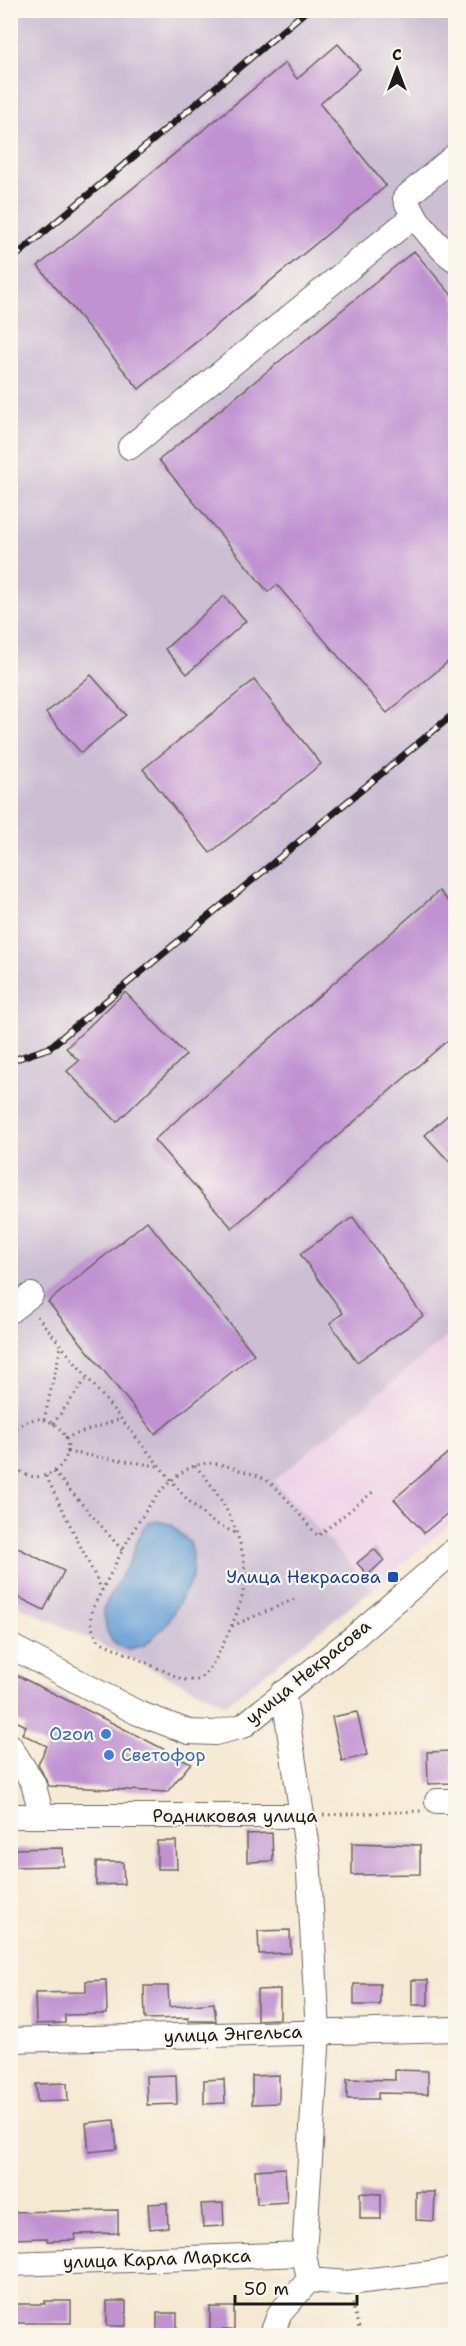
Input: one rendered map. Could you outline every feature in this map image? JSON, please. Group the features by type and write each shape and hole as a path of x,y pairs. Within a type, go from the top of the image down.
{"street":[{"path":"456,155 407,194 406,202 446,252 456,260"},
{"path":"130,447 415,215"},
{"name":"улица Некрасова","path":"10,1646 138,1713 189,1732 215,1733 243,1726 353,1638 456,1549"},
{"path":"282,1693 308,1855 318,2032 304,2254 309,2280"},
{"path":"10,1746 33,1783 42,1816"},
{"name":"Родниковая улица","path":"10,1816 303,1816"},
{"name":"улица Энгельса","path":"10,2040 456,2029"},
{"name":"улица Карла Маркса","path":"10,2264 304,2254"},
{"path":"309,2280 347,2283 456,2270"},
{"path":"271,2336 280,2313 309,2280"}],"path":[{"path":"25,1306 61,1346 184,1497 209,1520 237,1534"},
{"path":"44,1420 61,1346"},
{"path":"53,1424 87,1378"},
{"path":"10,1419 18,1427"},
{"path":"65,1438 120,1419"},
{"path":"10,1439 18,1427 30,1420 44,1420 53,1424 65,1438 67,1452 64,1461 54,1472 46,1476 36,1477 23,1473 11,1458"},
{"path":"67,1452 158,1466"},
{"path":"195,1466 210,1482 222,1501 237,1534 244,1571 244,1587 232,1626 211,1669 199,1680 184,1680 99,1641 91,1628 90,1620 92,1609 146,1509 171,1481 195,1466 220,1464 259,1476 270,1483 318,1536 374,1491"},
{"path":"54,1472 123,1551"},
{"path":"46,1476 102,1591"},
{"path":"232,1626 297,1598"},
{"name":"Родниковая улица","path":"303,1816 425,1811 446,1801"},
{"path":"347,2283 361,2336"}],"shaded area":[{"path":"11,11 455,11 455,1330 274,1481 373,1589 226,1704 11,1602"},
{"path":"455,1330 455,1520 373,1589 274,1482"}],"water":[{"path":"157,1521 170,1524 190,1543 193,1554 192,1579 167,1624 145,1645 129,1649 120,1647 107,1632 103,1609 130,1561 142,1530 148,1523"}],"building":[{"path":"338,44 360,69 320,104 386,186 139,389 38,266 285,63 297,79"},
{"path":"414,251 456,300 456,655 387,713 277,585 268,592 159,460"},
{"path":"224,596 246,621 187,674 165,649"},
{"path":"91,675 126,715 81,753 46,713"},
{"path":"254,680 321,764 210,853 143,769"},
{"path":"439,891 456,910 456,1033 232,1228 154,1140"},
{"path":"125,992 186,1055 117,1122 67,1071 79,1061 66,1048"},
{"path":"456,1108 456,1169 425,1135"},
{"path":"353,1217 423,1316 357,1362 330,1323 343,1313 300,1254"},
{"path":"147,1221 254,1354 155,1434 48,1302"},
{"path":"456,1446 456,1506 424,1533 394,1499"},
{"path":"10,1544 64,1571 44,1610 10,1593"},
{"path":"374,1549 384,1560 368,1575 357,1563"},
{"name":"Светофор","path":"10,1672 191,1763 167,1792 49,1786 38,1764 47,1746 22,1734 26,1726 10,1718"},
{"path":"357,1712 367,1755 342,1761 332,1717"},
{"path":"452,1751 453,1783 428,1784 427,1752"},
{"path":"272,1833 273,1861 247,1862 247,1834"},
{"path":"157,1841 176,1841 177,1869 157,1869"},
{"path":"352,1843 420,1845 420,1874 352,1875"},
{"path":"63,1848 64,1866 10,1867 10,1849"},
{"path":"96,1862 123,1862 124,1884 96,1885"},
{"path":"290,1930 291,1953 259,1954 258,1931"},
{"path":"106,1980 107,2014 65,2015 65,2023 36,2024 35,1993 86,1992 86,1981"},
{"path":"412,1980 428,1980 428,2005 412,2005"},
{"path":"354,1984 380,1984 380,2005 354,2005"},
{"path":"144,1986 168,1986 169,2007 214,2003 216,2021 188,2021 188,2018 145,2019"},
{"path":"280,1989 280,2019 257,2020 257,1990"},
{"path":"395,2070 428,2071 428,2094 378,2093 378,2099 347,2099 347,2079 395,2080"},
{"path":"176,2075 177,2104 147,2105 146,2076"},
{"path":"279,2075 279,2103 252,2104 252,2076"},
{"path":"224,2079 225,2103 204,2104 204,2080"},
{"path":"67,2083 68,2101 37,2102 36,2084"},
{"path":"114,2120 117,2149 89,2152 86,2123"},
{"path":"285,2168 287,2202 257,2204 255,2170"},
{"path":"416,2192 435,2192 434,2221 416,2220"},
{"path":"360,2193 381,2194 381,2219 360,2219"},
{"path":"167,2203 168,2227 150,2229 148,2204"},
{"path":"223,2203 224,2226 203,2227 201,2204"},
{"path":"118,2210 118,2233 75,2234 76,2240 10,2239 10,2212"},
{"path":"45,2301 71,2301 71,2323 10,2323 10,2304 45,2304"},
{"path":"107,2301 126,2301 126,2326 107,2326"},
{"path":"210,2307 234,2307 234,2330 210,2330"},
{"path":"157,2313 177,2313 177,2333 157,2333"}],"railway":[{"path":"10,261 307,10"},
{"path":"10,1061 49,1048 456,712"}],"place":[{"name":"Улица Некрасова","path":"393,1577"},
{"name":"Ozon","path":"106,1734"},
{"name":"Светофор","path":"109,1755"}]}
